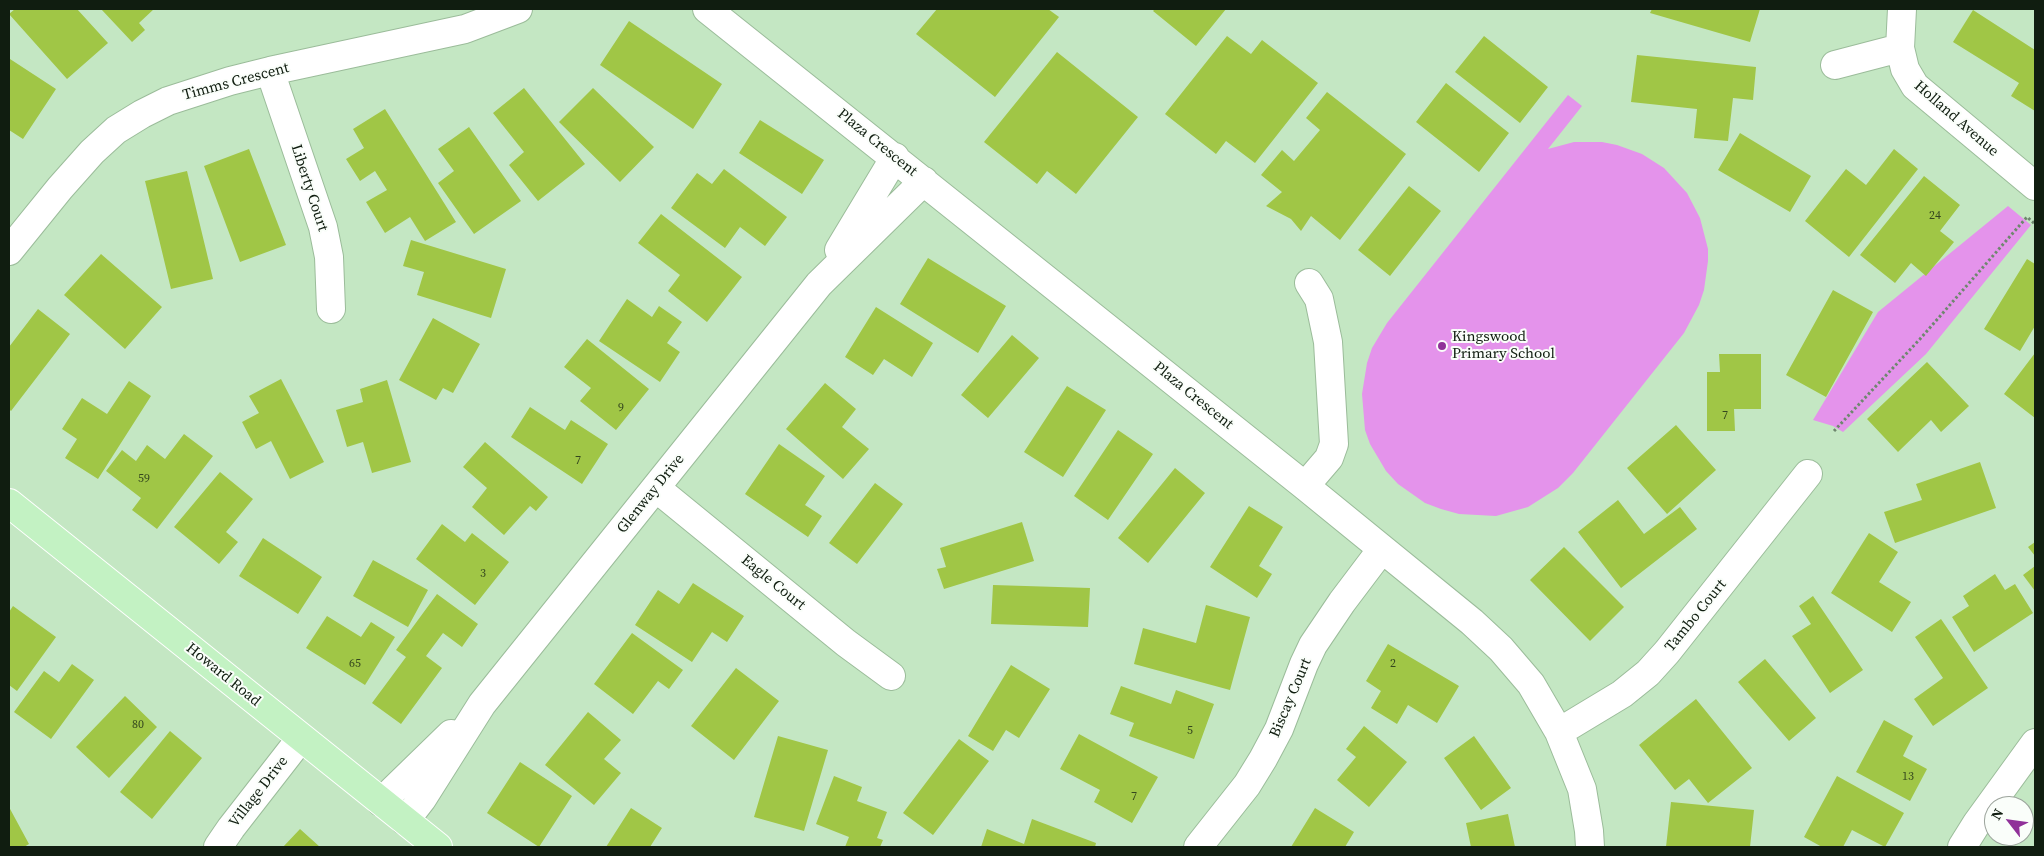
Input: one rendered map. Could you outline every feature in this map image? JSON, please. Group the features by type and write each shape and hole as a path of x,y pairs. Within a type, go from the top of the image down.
{"main road":[{"name":"Howard Road","path":"9,503 438,847"}],"street":[{"name":"Timms Crescent","path":"9,251 92,152 116,130 168,101 230,81 270,71 464,29 518,9"},
{"name":"Plaza Crescent","path":"707,9 895,157 1305,486 1472,622 1501,649 1531,684 1560,732 1582,789 1590,847"},
{"name":"Holland Avenue","path":"1902,9 1900,48 1905,69 1915,86 2035,186"},
{"path":"1835,65 1900,48"},
{"name":"Liberty Court","path":"270,71 323,227 329,257 331,309"},
{"name":"Glenway Drive","path":"819,284 895,157"},
{"name":"Glenway Drive","path":"405,821 422,799 482,704 819,284 924,181"},
{"path":"1305,486 1329,458 1334,444 1328,342 1319,299 1309,283"},
{"name":"Tambo Court","path":"1560,732 1622,694 1648,673 1667,652 1808,474"},
{"name":"Eagle Court","path":"656,488 846,643 891,676"},
{"name":"Biscay Court","path":"1198,847 1247,785 1279,730 1304,664 1314,645 1342,602 1382,549"},
{"name":"Glenway Drive","path":"381,802 482,704"},
{"name":"Village Drive","path":"218,847 301,738"},
{"path":"1962,847 1976,822 2035,743"}],"path":[{"path":"1834,431 1920,339 2026,217 2035,224"}],"shaded area":[{"path":"1568,95 1582,106 1548,149 1574,142 1602,142 1642,154 1664,168 1687,193 1700,218 1708,249 1704,290 1699,305 1684,333 1573,473 1558,488 1528,507 1496,516 1459,514 1441,509 1425,503 1398,484 1386,471 1370,444 1365,430 1362,394 1367,363 1372,348 1387,323"},
{"path":"2008,206 2031,225 1926,354 1843,432 1833,426 1813,420 1878,312"}],"building":[{"path":"15,9 77,9 108,43 67,79 9,14"},
{"path":"101,9 154,9 139,23 145,30 132,42"},
{"path":"937,9 1048,9 1059,17 995,97 916,34"},
{"path":"1155,9 1226,9 1196,46 1153,11"},
{"path":"1652,9 1760,9 1750,42 1650,13"},
{"path":"1973,10 2035,50 2035,111 2011,96 2019,83 1953,42"},
{"path":"629,21 722,84 693,129 600,65"},
{"path":"1227,36 1251,54 1262,40 1318,83 1255,163 1226,141 1216,154 1165,114"},
{"path":"1484,36 1548,87 1520,123 1455,72"},
{"path":"1057,52 1138,117 1076,194 1047,171 1037,184 984,142"},
{"path":"1637,55 1756,67 1753,100 1733,98 1728,141 1694,138 1697,109 1631,102"},
{"path":"10,59 56,89 23,139 9,130"},
{"path":"1446,83 1509,133 1479,172 1416,122"},
{"path":"524,88 585,164 538,201 509,165 524,152 493,113"},
{"path":"593,88 654,147 620,182 559,122"},
{"path":"1327,92 1406,154 1340,240 1311,216 1301,231 1291,219 1266,206 1282,192 1261,175 1282,150 1294,161 1320,130 1306,118"},
{"path":"385,109 456,222 425,241 410,217 385,233 366,202 387,190 375,171 360,181 346,159 364,148 353,129"},
{"path":"760,120 824,160 802,194 739,153"},
{"path":"469,127 521,201 474,234 438,183 454,171 438,149"},
{"path":"1740,133 1811,176 1790,212 1718,170"},
{"path":"249,149 286,245 240,262 204,166"},
{"path":"1894,149 1918,169 1849,257 1805,221 1846,169 1866,185"},
{"path":"724,169 787,217 765,246 740,227 725,248 671,208 697,173 712,184"},
{"path":"187,171 213,279 171,289 145,181"},
{"path":"1924,176 1960,205 1940,231 1954,242 1926,276 1911,263 1895,283 1860,255"},
{"path":"1409,186 1441,211 1390,276 1358,250"},
{"path":"661,214 742,277 707,322 668,291 680,275 638,243"},
{"path":"411,240 506,269 491,318 417,295 424,272 403,266"},
{"path":"101,254 162,307 125,349 64,295"},
{"path":"928,258 1006,306 978,353 900,304"},
{"path":"2027,259 2035,264 2035,326 2020,351 1984,329"},
{"path":"1833,290 1873,312 1826,397 1786,375"},
{"path":"627,299 652,317 659,306 682,322 667,343 680,352 660,382 599,341"},
{"path":"876,307 933,343 912,377 884,359 873,375 845,357"},
{"path":"38,309 70,334 11,411 9,409 9,347"},
{"path":"433,318 480,344 453,393 443,388 436,400 399,380"},
{"path":"1012,335 1039,358 988,418 961,395"},
{"path":"587,339 649,389 616,430 580,401 591,388 564,367"},
{"path":"2035,353 2035,418 2004,394"},
{"path":"1719,354 1761,354 1761,409 1734,409 1735,431 1707,431 1707,372 1720,372"},
{"path":"1927,362 1969,406 1941,432 1931,420 1898,452 1867,419"},
{"path":"281,379 324,462 290,479 271,441 256,449 242,422 259,413 249,396"},
{"path":"387,380 411,462 372,473 363,442 347,447 336,410 363,402 360,389"},
{"path":"129,381 151,396 98,479 65,458 77,439 62,429 82,398 107,414"},
{"path":"825,383 856,409 842,427 869,449 843,479 786,429"},
{"path":"1067,386 1106,410 1063,477 1024,452"},
{"path":"530,407 565,430 571,420 608,444 582,484 511,437"},
{"path":"1676,425 1716,470 1667,514 1627,468"},
{"path":"1118,430 1153,454 1108,520 1074,496"},
{"path":"184,434 213,456 157,529 132,510 141,498 106,471 122,450 136,461 147,445 165,459"},
{"path":"485,442 548,497 536,511 530,506 504,535 472,507 487,488 463,467"},
{"path":"779,444 825,476 805,505 822,516 808,537 745,494"},
{"path":"1980,462 1996,508 1895,543 1884,512 1922,500 1916,484"},
{"path":"1175,468 1205,493 1148,563 1118,538"},
{"path":"220,472 253,499 226,532 238,542 219,564 174,527"},
{"path":"875,483 903,504 857,564 829,543"},
{"path":"1618,500 1644,534 1680,507 1697,529 1621,588 1578,532"},
{"path":"1249,506 1283,527 1259,566 1272,574 1257,598 1210,567"},
{"path":"1022,522 1034,561 944,589 937,569 946,567 940,548"},
{"path":"442,524 465,542 472,533 509,562 475,605 416,559"},
{"path":"1869,533 1898,552 1879,582 1911,602 1892,632 1831,593"},
{"path":"263,538 322,577 298,614 239,576"},
{"path":"2035,542 2035,556 2028,547"},
{"path":"1564,547 1624,607 1590,641 1530,580"},
{"path":"373,560 428,590 408,627 353,596"},
{"path":"2035,566 2035,591 2023,575"},
{"path":"1995,574 2005,590 2015,584 2033,613 1974,652 1952,617 1969,606 1963,596"},
{"path":"693,583 744,616 727,642 712,632 692,662 635,625 658,590 679,604"},
{"path":"993,585 1090,588 1088,627 991,624"},
{"path":"437,594 478,624 462,647 443,633 426,656 442,668 401,724 372,703 406,657 396,650"},
{"path":"1813,596 1863,670 1830,693 1792,636 1811,624 1799,606"},
{"path":"1206,605 1250,617 1230,690 1134,664 1143,628 1196,643"},
{"path":"13,606 56,637 17,691 9,685 9,612"},
{"path":"327,616 361,637 371,622 395,637 365,685 306,648"},
{"path":"1941,619 1988,688 1933,726 1914,699 1943,678 1915,637"},
{"path":"632,633 683,670 669,689 658,681 633,714 594,684"},
{"path":"1388,644 1459,686 1437,723 1408,705 1397,724 1371,708 1381,691 1366,681"},
{"path":"1765,659 1816,718 1789,741 1738,682"},
{"path":"72,664 94,680 51,739 14,712 44,671 59,682"},
{"path":"1011,665 1050,689 1019,738 1006,730 993,751 968,736"},
{"path":"736,668 779,701 734,760 691,726"},
{"path":"1121,686 1171,704 1176,690 1214,704 1194,759 1129,736 1134,723 1110,714"},
{"path":"125,696 157,727 109,778 76,747"},
{"path":"1696,699 1752,768 1708,803 1689,779 1675,790 1639,745"},
{"path":"588,712 621,740 604,759 621,773 594,805 545,765"},
{"path":"1884,720 1913,736 1903,756 1927,769 1910,801 1856,772"},
{"path":"1364,726 1407,762 1369,807 1337,780 1356,757 1346,749"},
{"path":"170,731 202,758 152,819 120,792"},
{"path":"1079,734 1158,777 1132,823 1094,802 1100,790 1060,769"},
{"path":"778,736 828,750 804,831 754,817"},
{"path":"1474,736 1511,788 1481,810 1444,758"},
{"path":"959,739 989,761 933,835 903,813"},
{"path":"520,762 572,796 539,847 487,813"},
{"path":"834,776 862,787 857,801 887,812 877,838 883,840 880,847 845,847 849,837 816,824"},
{"path":"1837,776 1904,813 1885,847 1852,830 1843,847 1822,847 1804,837"},
{"path":"1671,802 1754,810 1750,847 1666,847"},
{"path":"9,807 29,844 24,847 9,847"},
{"path":"631,808 662,828 650,847 606,847"},
{"path":"1315,808 1354,832 1345,847 1291,847"},
{"path":"1508,814 1515,847 1471,847 1466,823"},
{"path":"1032,819 1096,843 1095,847 981,847 987,829 1024,844"},
{"path":"300,829 320,847 283,847"}],"place":[{"name":"Kingswood Primary School","path":"1442,346"}]}
